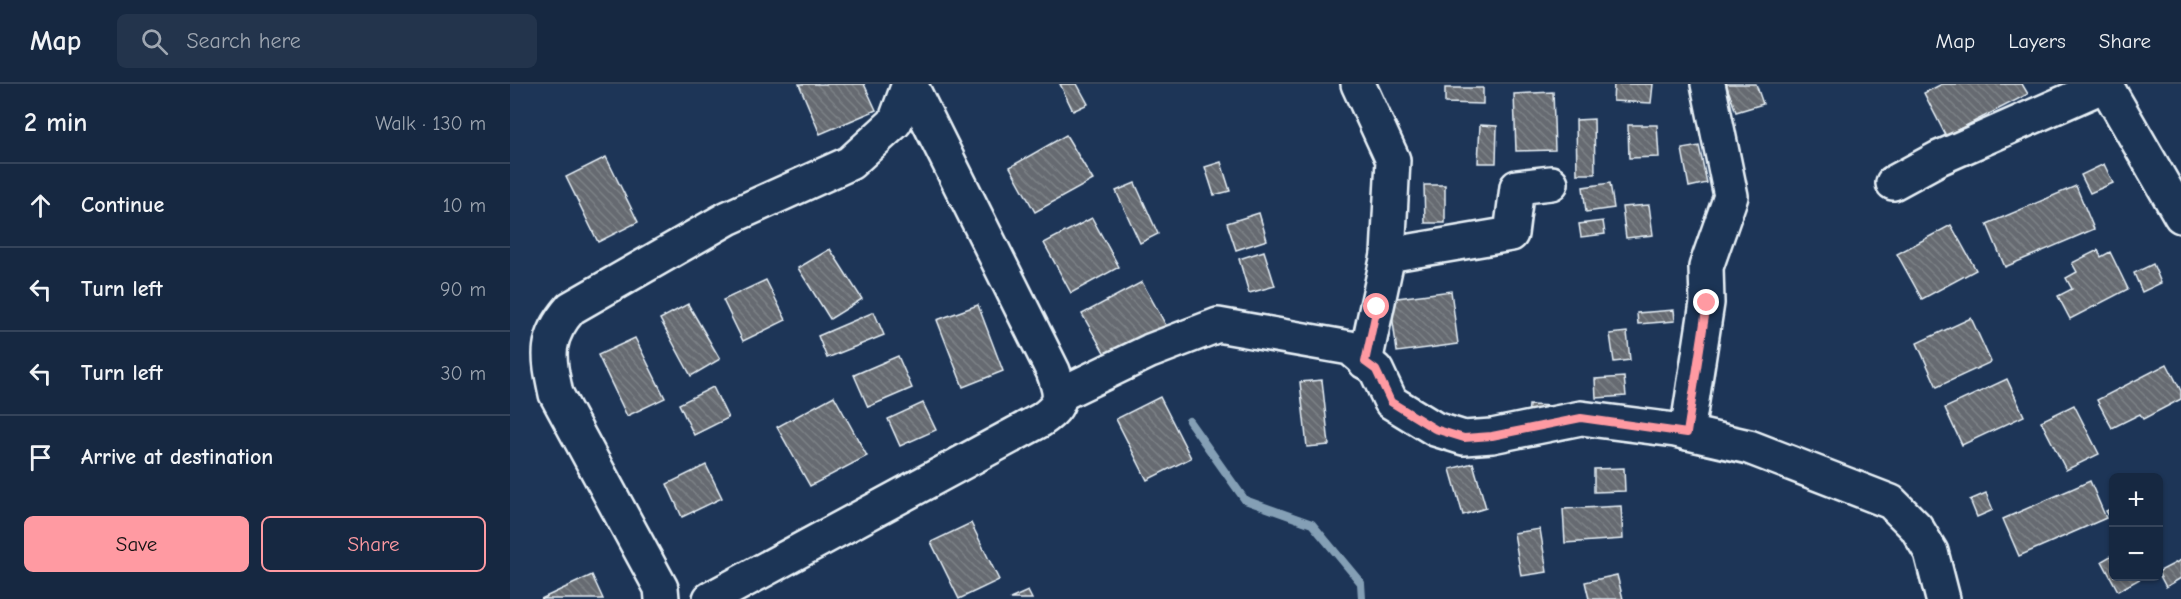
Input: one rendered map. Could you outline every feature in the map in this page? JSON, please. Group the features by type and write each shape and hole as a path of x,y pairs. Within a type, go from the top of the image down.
{"street":[{"path":"910,84 1053,371 1061,394"},
{"path":"662,599 661,588 556,394 549,363 550,339 558,323 571,308 728,218 850,164 895,122 910,84"},
{"path":"1358,84 1393,160 1388,255 1365,362"},
{"path":"1687,433 1707,303 1706,267 1731,196 1708,84"},
{"path":"1893,183 1939,158 2106,85 2181,216"},
{"path":"1388,255 1511,234 1517,187 1551,183"},
{"path":"710,599 1041,420 1053,412 1061,394 1160,347 1218,325 1350,348 1376,370 1391,402 1435,429 1464,438 1492,436 1581,418 1687,433 1749,447 1892,502 1916,527 1931,552 1943,599"}],"building":[{"path":"799,84 864,84 876,110 820,134"},
{"path":"1060,84 1077,84 1088,104 1073,111"},
{"path":"1614,84 1653,84 1651,103 1613,101"},
{"path":"1726,84 1756,84 1763,104 1736,112"},
{"path":"1942,84 2022,84 2028,94 1946,136 1924,93"},
{"path":"1445,88 1483,88 1483,104 1445,103"},
{"path":"1553,92 1555,150 1516,151 1514,94"},
{"path":"1594,119 1595,174 1577,174 1576,120"},
{"path":"1480,125 1497,126 1496,163 1478,163"},
{"path":"1628,125 1657,125 1659,157 1629,158"},
{"path":"1066,135 1093,180 1035,212 1010,167"},
{"path":"1699,146 1707,183 1689,187 1682,149"},
{"path":"606,157 638,222 598,242 566,177"},
{"path":"1221,162 1230,191 1214,195 1205,167"},
{"path":"2104,164 2113,183 2090,193 2081,175"},
{"path":"1135,183 1158,234 1140,243 1116,191"},
{"path":"1610,183 1614,208 1586,212 1583,187"},
{"path":"1424,185 1445,185 1445,223 1425,223"},
{"path":"2076,186 2094,229 2005,267 1987,224"},
{"path":"1649,205 1653,235 1626,238 1622,207"},
{"path":"1259,213 1267,240 1236,250 1227,223"},
{"path":"1092,218 1119,267 1071,293 1044,243"},
{"path":"1603,221 1605,234 1581,237 1579,224"},
{"path":"1951,225 1976,270 1922,299 1897,254"},
{"path":"830,249 862,299 830,319 798,268"},
{"path":"2098,250 2101,257 2110,252 2128,289 2070,319 2058,296 2072,289 2066,278 2077,272 2072,263"},
{"path":"1264,251 1275,286 1249,293 1239,259"},
{"path":"2153,264 2161,283 2142,292 2134,273"},
{"path":"766,280 786,320 743,341 723,300"},
{"path":"1142,282 1168,329 1109,361 1082,314"},
{"path":"1451,291 1458,344 1397,352 1390,299"},
{"path":"688,304 720,359 691,376 660,319"},
{"path":"978,305 1003,371 963,387 937,320"},
{"path":"1674,310 1675,321 1638,324 1637,313"},
{"path":"874,312 884,335 827,358 818,336"},
{"path":"1971,318 1991,362 1937,387 1917,343"},
{"path":"1627,332 1630,360 1614,362 1610,334"},
{"path":"635,338 665,398 627,416 598,355"},
{"path":"898,356 912,388 868,407 854,375"},
{"path":"2167,364 2181,391 2181,399 2143,419 2140,414 2112,428 2097,400"},
{"path":"1624,377 1626,396 1596,398 1595,379"},
{"path":"2007,379 2024,416 1962,445 1945,408"},
{"path":"1322,380 1329,445 1307,447 1300,382"},
{"path":"713,387 728,418 694,435 679,404"},
{"path":"834,396 867,456 810,486 777,427"},
{"path":"1160,397 1191,458 1147,480 1116,419"},
{"path":"923,403 936,430 900,446 888,419"},
{"path":"1529,405 1556,406 1555,419 1528,418"},
{"path":"2074,405 2099,454 2066,470 2041,421"},
{"path":"1473,463 1486,508 1463,515 1450,469"},
{"path":"706,465 722,498 682,517 667,484"},
{"path":"1624,468 1625,491 1594,492 1594,469"},
{"path":"2090,481 2106,518 2019,556 2003,519"},
{"path":"1986,493 1993,510 1977,517 1970,500"},
{"path":"1621,506 1623,539 1565,543 1563,509"},
{"path":"971,523 999,580 959,599 931,542"},
{"path":"1540,529 1547,572 1521,576 1514,533"},
{"path":"2109,557 2109,574 2102,561"},
{"path":"2181,560 2181,578 2166,587 2163,581 2163,569"},
{"path":"592,575 603,599 541,599"},
{"path":"1617,575 1623,599 1589,599 1585,582"},
{"path":"2113,581 2136,581 2118,591"},
{"path":"1028,591 1032,599 1010,599"}],"waterway":[{"path":"1189,421 1245,500 1312,524 1361,583 1362,599"}],"route":[{"path":"1377,307 1365,362 1376,370 1391,402 1435,429 1464,438 1492,436 1581,418 1687,433 1707,303"}]}
